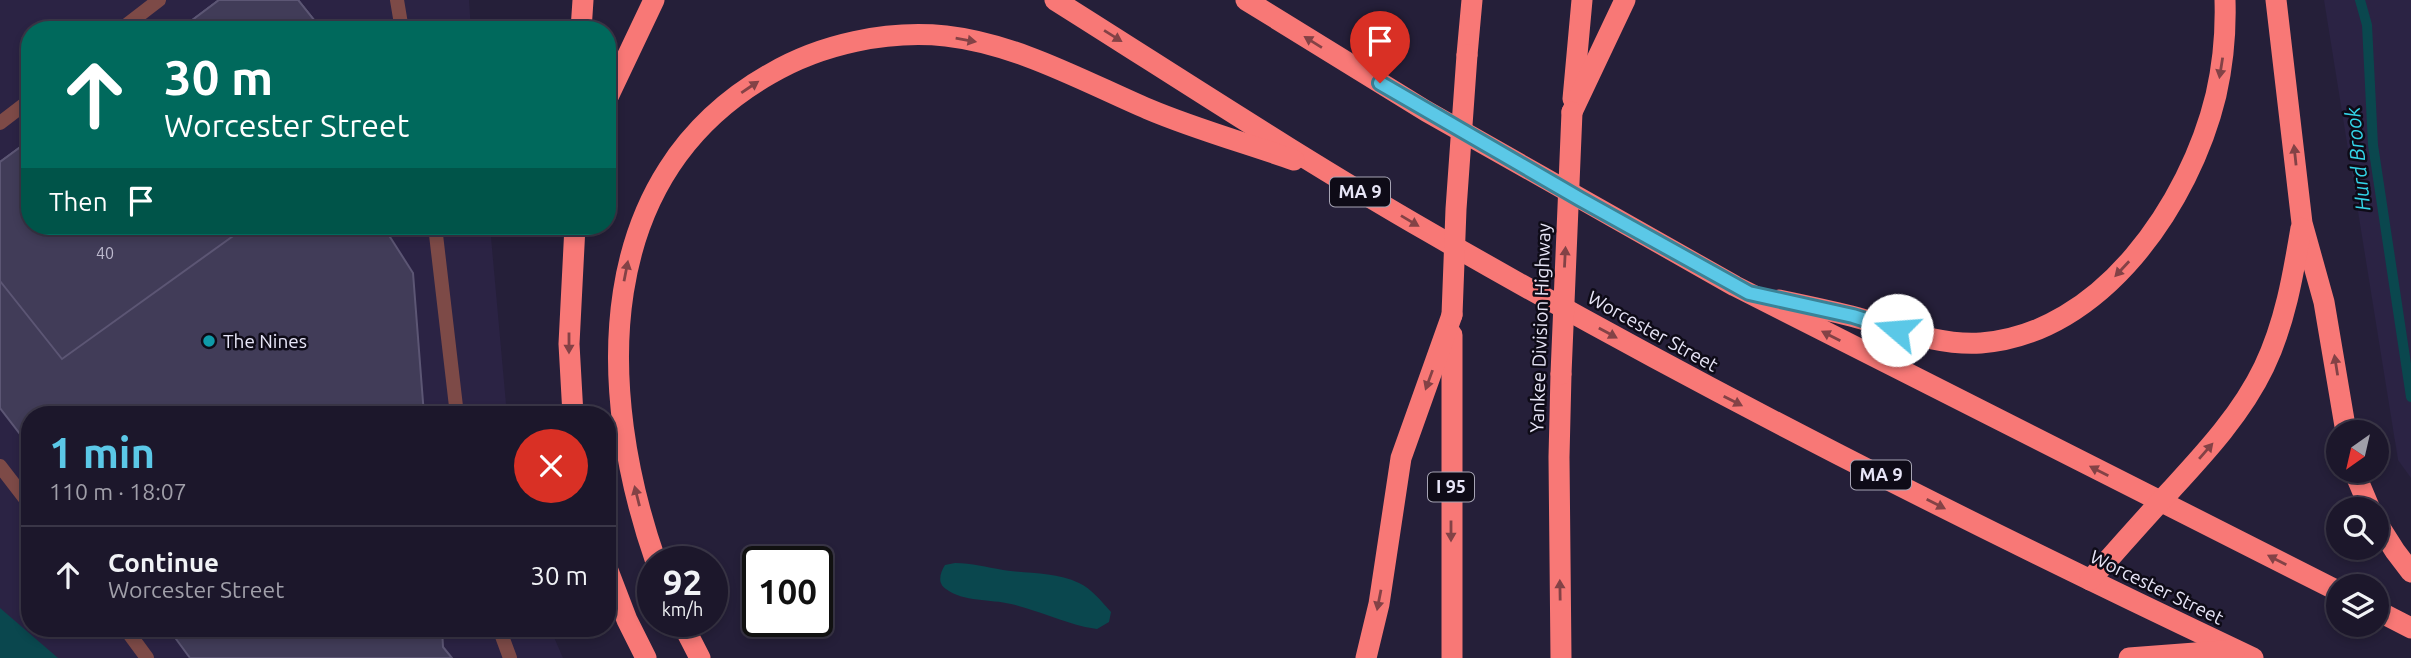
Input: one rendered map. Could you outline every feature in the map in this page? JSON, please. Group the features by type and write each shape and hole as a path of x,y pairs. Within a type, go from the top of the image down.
{"highway":[{"path":"582,21 583,0"},
{"path":"616,80 654,0"},
{"name":"Worcester Street","path":"1055,0 1330,173 1557,305 1728,398 2090,580 2245,654"},
{"path":"1246,0 1426,111 1749,293 2326,585"},
{"name":"I 95","path":"1452,658 1452,315 1458,183 1472,0"},
{"name":"Yankee Division Highway","path":"1561,658 1561,374 1572,112 1581,0"},
{"path":"1572,112 1625,0"},
{"path":"1749,293 1853,316 1920,336 1958,342 1979,343 2011,338 2066,316 2103,289 2129,262 2157,224 2183,180 2203,136 2216,95 2224,39 2225,0"},
{"path":"2276,0 2302,223 2324,302 2344,420"},
{"path":"652,546 626,450 620,383 621,310 630,253 654,192 678,154 709,119 746,89 783,66 823,51 870,40 909,35 968,39 1029,58 1150,110 1330,173"},
{"path":"2090,580 2218,437 2260,376 2286,308 2302,223"},
{"path":"572,406 569,344 575,235"},
{"path":"1366,658 1379,604 1401,458 1452,315"},
{"path":"2389,542 2411,572"},
{"path":"616,591 646,658"},
{"path":"2389,617 2411,628"},
{"path":"689,637 700,658"},
{"path":"2129,658 2245,654"}],"lane":[{"path":"132,21 159,0"},
{"path":"397,0 400,21"},
{"path":"0,123 21,107"},
{"path":"436,235 456,406"},
{"path":"0,466 21,493"},
{"path":"132,637 147,658"},
{"path":"502,637 510,658"}],"shaded area":[{"name":"The Nines","path":"0,0 469,0 470,21 21,21 21,235 491,235 506,406 21,406 21,637 554,637 563,658 0,658"},
{"path":"2324,0 2411,0 2411,478 2398,460"},
{"path":"955,563 1070,579 1092,592 1111,612 1109,622 1097,629 1085,627 1011,604 977,600 953,593 943,587 940,581 945,565"},
{"path":"0,608 21,626 21,637 34,637 58,658 0,658"}],"building":[{"path":"219,0 298,0 315,21 191,21"},
{"path":"219,0 298,0 315,21 191,21"},
{"name":"The Nines","path":"21,147 21,235 389,235 413,273 423,406 21,406 21,435 0,408 0,162"},
{"path":"21,147 21,235 234,235 62,359 0,281 0,162"},
{"path":"175,637 442,637 443,647 452,658 190,658"}],"waterway":[{"name":"Hurd Brook","path":"2360,0 2367,25 2373,145 2411,397"}],"place":[{"name":"The Nines","path":"209,341"}],"route":[{"path":"1380,83 1749,293 1853,316 1897,330"}]}
